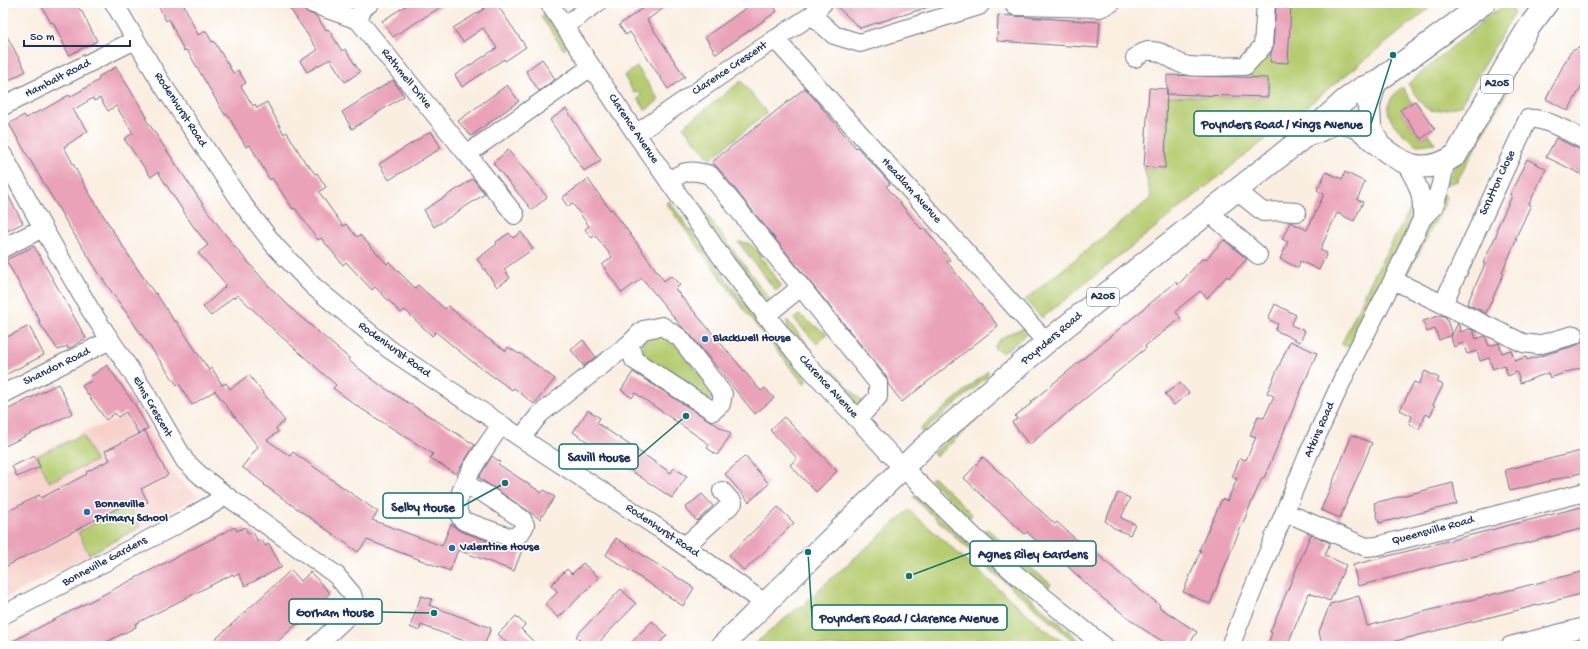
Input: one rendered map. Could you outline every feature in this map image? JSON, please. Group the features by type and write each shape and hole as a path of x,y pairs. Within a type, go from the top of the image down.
{"highway":[{"name":"Poynders Road","path":"722,646 766,604 902,467 1047,343 1309,133 1344,101 1362,88 1375,83 1484,3"},
{"name":"A205","path":"1309,133 1317,132 1335,123 1357,127 1379,146 1406,164 1421,168 1445,163 1456,155 1517,47 1529,27 1547,3"},
{"path":"1375,83 1369,105 1370,127 1379,146"}],"street":[{"name":"Rodenhurst Road","path":"114,3 135,40 201,143 244,206 275,246 313,286 389,349 520,438 685,546 766,604"},
{"path":"311,3 358,20 363,8 370,3"},
{"name":"Clarence Avenue","path":"549,3 636,134 727,265 765,316 795,352 902,467 970,533 1019,577 1104,646"},
{"path":"564,26 597,3"},
{"path":"818,9 834,35 860,43 979,6 981,3"},
{"path":"1016,6 1100,8 1111,3"},
{"path":"1135,58 1143,52 1151,50 1163,53 1175,62 1188,66 1245,66 1263,46 1266,3"},
{"name":"Clarence Crescent","path":"636,134 818,9"},
{"name":"Rathmell Drive","path":"358,20 515,215"},
{"name":"Headlam Avenue","path":"775,39 1047,343"},
{"name":"Hambalt Road","path":"3,106 135,40"},
{"path":"467,154 591,67"},
{"name":"Scrutton Close","path":"1443,304 1528,119 1534,118 1544,121 1585,140"},
{"name":"Elms Crescent","path":"3,155 42,228 91,311 145,392 185,461 224,494 336,575 352,594 354,599 354,608 348,618 316,646"},
{"name":"Atkins Road","path":"1230,646 1308,455 1346,372 1422,219 1434,206 1441,184 1445,163"},
{"name":"Atkins Road","path":"1406,164 1420,189 1423,201 1422,219"},
{"path":"669,182 677,176 694,171 710,175 878,383 878,397 856,418"},
{"path":"1237,191 1263,212 1297,212"},
{"path":"1209,212 1258,255"},
{"path":"3,248 42,228"},
{"path":"1393,280 1523,343 1538,345 1574,335"},
{"path":"765,316 801,287"},
{"path":"520,438 540,414 629,344 643,330 662,326 680,338 723,394 721,404 713,411 634,360 629,344"},
{"name":"Shandon Road","path":"3,394 110,340"},
{"path":"464,484 476,462 501,425"},
{"path":"685,546 733,503 722,491"},
{"name":"Queensville Road","path":"1285,512 1366,546 1376,546 1585,492"},
{"name":"Bonneville Gardens","path":"3,615 182,522 218,502 224,494"},
{"path":"1510,646 1585,626"}],"shaded area":[{"name":"Bonneville Primary School","path":"140,408 170,470 184,485 199,496 141,529 3,599 3,470 87,430 104,425"}],"green space":[{"path":"1273,3 1436,3 1042,318 1025,300 1151,198 1144,167 1165,168 1167,96 1268,97 1268,78 1250,77 1248,65"},
{"path":"1507,5 1512,7 1514,13 1460,106 1433,110 1424,106 1408,84 1492,13"},
{"path":"544,13 567,47 564,50 541,17"},
{"path":"637,67 659,100 646,110 638,99 641,95 640,92 634,93 624,76"},
{"path":"1509,80 1512,83 1457,181 1444,185"},
{"path":"741,81 767,113 710,159 683,127"},
{"path":"1402,87 1412,102 1401,111 1421,139 1428,134 1435,143 1417,145 1400,131 1391,120 1388,106 1392,98"},
{"path":"1443,193 1446,197 1445,203 1407,275 1406,270"},
{"path":"669,201 761,326 807,379 804,384 751,319 666,203"},
{"path":"702,208 776,308 767,305 698,210"},
{"path":"1411,208 1417,211 1349,347 1341,345 1373,277"},
{"path":"738,242 748,243 760,253 760,258 767,264 781,286 776,291"},
{"path":"799,315 827,334 817,344 794,319"},
{"path":"787,320 812,350 802,347 788,331"},
{"path":"1025,328 1028,333 1003,353 994,348 1003,338 1011,333"},
{"path":"653,333 668,335 715,394 712,399 706,401 652,366 642,354 644,339"},
{"path":"831,369 865,405 860,410 826,375"},
{"path":"988,371 987,377 922,433 920,429"},
{"path":"976,415 979,418 936,457 933,453"},
{"path":"83,435 95,461 49,482 37,456"},
{"path":"934,477 972,514 969,519 930,479"},
{"path":"916,495 990,563 1079,640 1077,644 985,565 913,497"},
{"path":"129,506 140,527 89,554 78,532"},
{"path":"909,510 1041,626 1068,646 752,646 799,607 807,605 807,600"},
{"path":"987,529 1009,548 1005,553 983,532"},
{"path":"1021,560 1051,584 1046,590 1018,565"},
{"path":"1100,625 1129,646 1120,646 1097,629"}],"building":[{"path":"40,3 76,3 97,41 69,55 53,22 51,23"},
{"path":"157,3 183,3 198,35 206,31 212,42 214,41 233,73 238,70 246,83 241,86 253,106 255,104 257,108 267,102 284,134 287,132 306,164 307,163 315,174 317,173 326,187 319,192 343,226 346,224 357,237 360,235 387,264 389,262 415,288 418,285 445,309 448,306 483,335 506,351 508,347 519,354 520,353 555,379 534,404 514,388 512,390 470,360 436,332 432,336 405,310 401,313 375,287 372,290 346,262 343,265 321,238 318,240 295,208 293,209 272,178 270,180 250,145 246,147 227,114 225,115 187,50 184,51 169,19 166,21"},
{"path":"286,3 301,3 303,10 316,16 326,30 328,29 342,51 345,49 360,72 345,82 330,59 307,72 300,61 318,50"},
{"path":"410,3 447,3 393,37 382,21"},
{"path":"480,3 496,3 526,47 505,61 504,59 462,87 455,75 497,48 483,28 463,42 453,28 484,9"},
{"path":"650,3 671,3 647,20 685,77 668,89 630,32 626,35 619,25"},
{"path":"753,3 771,3 777,11 716,54 705,37"},
{"path":"833,3 931,3 932,6 860,28"},
{"path":"1276,4 1291,5 1288,63 1270,62 1273,47"},
{"path":"998,15 1100,22 1098,48 997,41"},
{"path":"3,29 26,71 3,84"},
{"path":"1585,45 1585,80 1568,111 1546,99 1569,54"},
{"path":"542,59 555,79 539,91 526,71"},
{"path":"116,67 147,117 145,118 208,212 235,247 267,284 296,313 350,359 348,360 380,385 475,445 456,474 430,458 433,454 357,406 333,388 336,385 275,331 238,295 234,298 233,297 211,316 203,307 225,287 224,286 226,284 198,253 208,245 193,226 158,172 151,177 124,139 133,133 116,106 108,111 100,98 94,101 93,98 73,110 88,131 64,147 86,188 134,264 155,294 156,293 174,321 176,321 209,370 212,368 222,385 226,383 230,389 249,375 285,421 276,428 278,432 267,440 290,456 293,452 378,512 372,520 442,546 451,524 460,531 505,547 514,547 522,550 514,571 458,550 450,571 367,540 358,552 264,485 265,484 242,467 258,447 215,391 216,390 192,405 179,384 177,385 106,284 70,228 9,124 24,115 26,118 41,111 69,95 70,97 99,80 98,77"},
{"path":"1167,75 1268,78 1268,97 1167,94"},
{"path":"393,80 404,96 352,129 342,112"},
{"path":"507,85 519,101 471,136 458,121"},
{"path":"805,88 856,148 857,147 886,179 890,184 886,186 922,230 924,228 935,241 950,260 947,262 998,326 902,402 888,384 886,376 712,162"},
{"path":"1149,88 1167,89 1165,168 1144,167"},
{"path":"1415,101 1435,129 1421,139 1400,110"},
{"path":"566,109 601,160 584,171 550,120"},
{"path":"431,131 441,148 389,180 379,164"},
{"path":"1556,138 1585,152 1585,176 1546,157"},
{"path":"508,150 547,197 532,210 493,163"},
{"path":"1527,159 1546,169 1529,204 1531,205 1515,239 1517,239 1502,272 1504,273 1486,313 1467,304 1485,264 1483,263 1498,231 1496,230 1512,196 1510,195"},
{"path":"1326,172 1342,179 1345,172 1365,182 1357,200 1363,202 1354,221 1337,213 1320,250 1327,253 1319,270 1300,261 1298,268 1280,259 1288,242 1282,239 1290,222 1307,230 1324,194 1317,190"},
{"path":"473,179 485,194 434,227 424,210"},
{"path":"588,179 610,210 612,209 664,281 671,276 680,285 675,289 761,391 765,388 774,398 755,414 642,278 622,293 602,265 612,257 595,235 592,238 585,229 589,226 572,203 568,207 562,198"},
{"path":"3,186 23,223 3,233"},
{"path":"521,232 533,249 504,269 510,278 497,287 477,259 497,244 496,242 509,233 513,238"},
{"path":"1224,240 1247,259 1229,278 1227,276 1207,298 1200,291 1179,308 1176,312 1181,318 1145,346 1146,348 1029,445 1012,422 1017,419 1015,416 1176,282 1178,285 1203,258 1205,260"},
{"path":"34,246 86,338 68,349 67,346 58,350 38,321 40,321 6,260"},
{"path":"1275,304 1296,315 1291,325 1305,331 1300,342 1275,330 1278,324 1268,319"},
{"path":"1441,315 1446,317 1452,335 1439,340 1435,329 1427,332 1423,321"},
{"path":"1458,323 1461,332 1469,329 1473,330 1476,339 1485,336 1489,346 1499,343 1502,353 1511,350 1515,361 1526,357 1527,360 1577,345 1585,341 1585,366 1550,378 1548,373 1520,383 1517,372 1508,376 1504,365 1493,369 1489,358 1480,361 1477,351 1467,354 1463,343 1454,347 1451,338"},
{"path":"29,326 44,355 3,376 3,339"},
{"path":"583,340 596,357 584,366 571,350"},
{"path":"1290,341 1317,353 1264,478 1262,478 1233,546 1210,604 1183,592 1201,550 1199,550 1222,499 1227,501 1237,479 1232,477 1240,458 1246,460 1256,437 1250,435 1258,416 1264,418 1274,396 1267,393"},
{"path":"107,365 135,405 148,428 139,434 126,412 118,417 115,413 106,420 82,386 92,380 90,377"},
{"path":"1425,371 1439,378 1437,382 1443,385 1433,405 1435,406 1430,416 1426,414 1419,429 1409,424 1412,416 1400,410 1414,382 1419,384"},
{"path":"633,372 731,434 717,455 707,448 709,444 635,393 632,398 621,390"},
{"path":"1180,383 1189,393 1174,405 1165,394"},
{"path":"58,384 73,413 3,447 3,412"},
{"path":"588,410 600,418 597,423 671,473 674,468 687,476 672,498 573,432"},
{"path":"784,417 837,471 816,492 790,465 797,458 770,430"},
{"path":"145,431 168,475 141,489 148,502 137,508 133,500 3,568 3,514 39,495 41,498 87,474 86,472 110,460 105,451"},
{"path":"1352,435 1372,443 1340,518 1321,510"},
{"path":"1585,450 1585,472 1510,491 1505,470"},
{"path":"35,456 40,467 17,477 12,466"},
{"path":"492,456 500,462 498,464 542,493 544,490 555,497 540,519 479,478"},
{"path":"745,456 769,484 749,502 725,474"},
{"path":"983,457 1055,524 1057,522 1093,555 1095,552 1127,580 1160,605 1159,607 1197,632 1188,646 1170,646 1143,629 1101,597 1065,564 1063,566 1027,532 1025,534 989,502 964,478"},
{"path":"1453,483 1457,504 1379,523 1374,503"},
{"path":"1118,493 1130,498 1121,518 1135,524 1130,535 1114,528 1105,521"},
{"path":"702,494 713,506 697,521 685,508"},
{"path":"1585,506 1585,528 1358,586 1353,565"},
{"path":"778,507 794,523 744,571 729,555"},
{"path":"235,527 237,531 245,527 248,534 253,532 258,542 262,540 265,546 269,544 282,567 245,586 239,574 234,576 233,574 135,624 136,627 99,646 3,646"},
{"path":"1311,534 1330,543 1325,555 1346,565 1330,601 1309,593 1287,646 1267,646 1272,633 1270,632"},
{"path":"616,538 694,588 683,606 606,555"},
{"path":"583,563 599,578 558,618 545,604 558,592 551,585 567,569 572,574"},
{"path":"291,570 301,581 310,572 330,593 273,646 208,646"},
{"path":"1585,571 1585,593 1376,646 1322,646 1319,632 1330,604 1359,596 1367,626"},
{"path":"621,589 636,604 595,646 586,646 576,636"},
{"path":"421,596 432,599 429,605 491,628 484,646 478,646 421,625 419,631 410,627"},
{"path":"516,616 525,625 521,629 538,646 510,646 498,634"},
{"path":"652,621 667,635 657,646 628,646"}],"place":[{"name":"Poynders Road / Kings Avenue","path":"1393,55"},
{"name":"Blackwell House","path":"705,339"},
{"name":"Savill House","path":"686,416"},
{"name":"Selby House","path":"505,483"},
{"name":"Bonneville Primary School","path":"87,512"},
{"name":"Valentine House","path":"452,548"},
{"name":"Poynders Road / Clarence Avenue","path":"808,552"},
{"name":"Agnes Riley Gardens","path":"909,576"},
{"name":"Gorham House","path":"434,613"}]}
